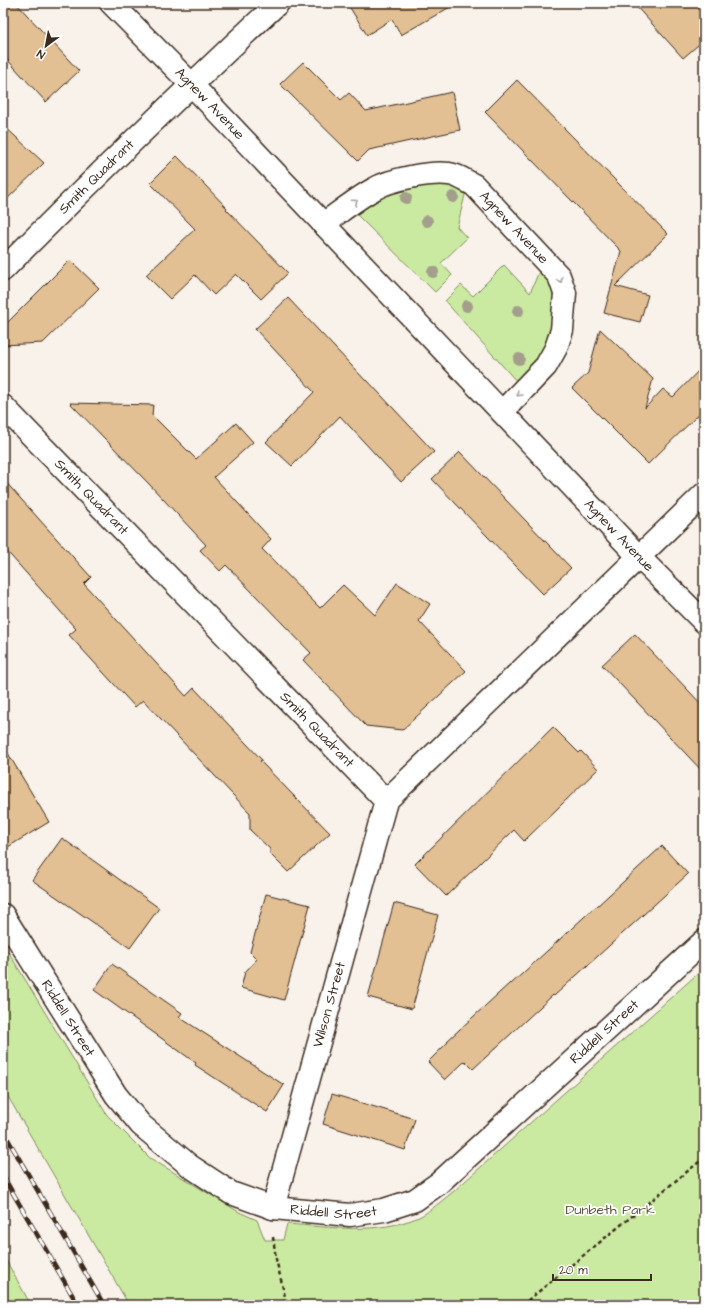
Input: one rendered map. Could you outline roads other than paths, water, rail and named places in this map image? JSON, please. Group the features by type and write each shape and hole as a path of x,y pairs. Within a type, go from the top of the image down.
{"street":[{"name":"Agnew Avenue","path":"111,3 191,84 639,557 704,622"},
{"name":"Smith Quadrant","path":"3,270 67,204 191,84 278,3"},
{"name":"Agnew Avenue","path":"323,224 375,188 400,179 425,175 450,174 474,185 559,276 565,293 562,330 556,348 546,366 502,412"},
{"name":"Smith Quadrant","path":"3,406 386,801"},
{"path":"386,801 704,494"},
{"name":"Wilson Street","path":"273,1208 386,801"},
{"name":"Riddell Street","path":"3,915 116,1095 141,1125 190,1166 231,1193 273,1208 350,1215 384,1210 415,1200 439,1183 704,942"}],"railway":[{"path":"3,1131 104,1305"},
{"path":"3,1176 78,1305"}],"park label":[{"name":"Dunbeth Park","path":"610,1210"}]}
